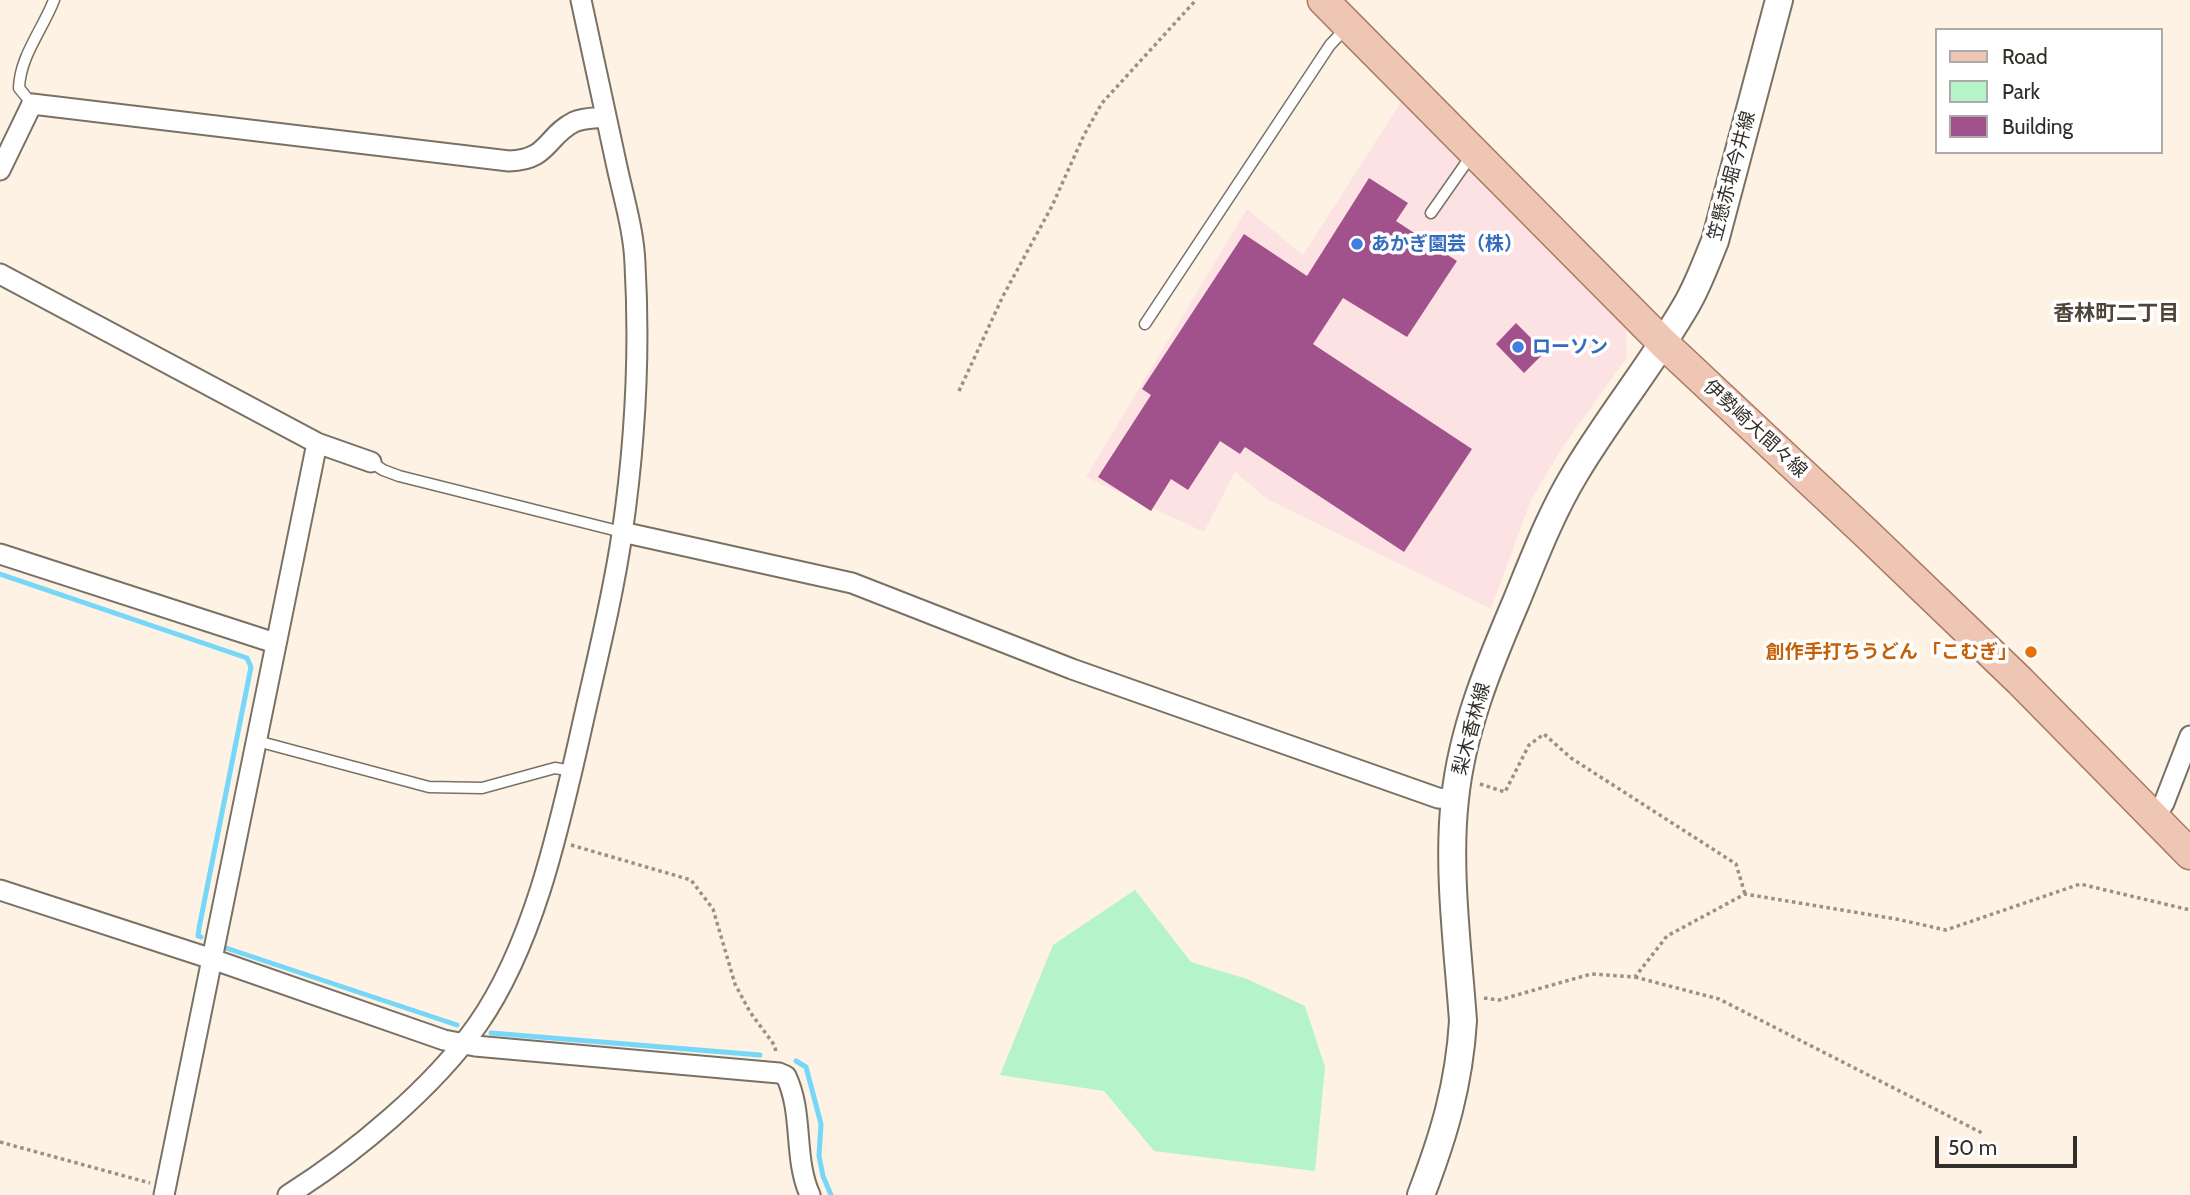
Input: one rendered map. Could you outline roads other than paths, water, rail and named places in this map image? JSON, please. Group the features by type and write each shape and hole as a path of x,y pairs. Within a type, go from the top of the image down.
{"main road":[{"name":"伊勢崎大間々線","path":"1323,0 1662,343 2020,681 2190,853"},
{"name":"笠懸赤堀今井線","path":"1662,343 1687,304 1715,242 1779,0"},
{"name":"梨木香林線","path":"1421,1195 1442,1140 1461,1044 1461,996 1452,851 1456,788 1463,748 1494,653 1540,542 1575,473 1662,343"}],"street":[{"path":"288,1195 324,1171 386,1122 463,1044 479,1022 509,968 556,841 610,601 622,532 636,386 635,264 581,0"},
{"path":"0,170 32,104 500,160 519,160 538,155 575,121 606,117"},
{"path":"0,274 317,443 372,462"},
{"path":"166,1191 317,443"},
{"path":"622,532 852,583 1072,669 1438,798 1456,788"},
{"path":"0,554 275,643"},
{"path":"2154,818 2164,803 2190,736"},
{"path":"0,890 212,958 444,1040 619,1060 779,1073 786,1076 796,1105 802,1170 810,1195"}],"lane":[{"path":"32,104 19,88 20,79 24,63 54,0"},
{"path":"1145,324 1330,45 1349,25"},
{"path":"1432,213 1466,163 1476,154"},
{"path":"372,462 383,470 399,475 622,532"},
{"path":"257,740 429,787 482,788 555,768 572,771"}],"waterway":[{"path":"0,574 247,658 251,667 199,928 198,936 201,937"},
{"path":"226,948 457,1025"},
{"path":"491,1033 760,1055"},
{"path":"796,1061 806,1067 821,1124 819,1156 831,1195"}],"place":[{"name":"あかぎ園芸（株）","path":"1357,244"},
{"name":"ローソン","path":"1518,347"},
{"name":"創作手打ちうどん 「こむぎ」","path":"2031,652"}],"district":[{"name":"香林町二丁目","path":"2116,314"}]}
